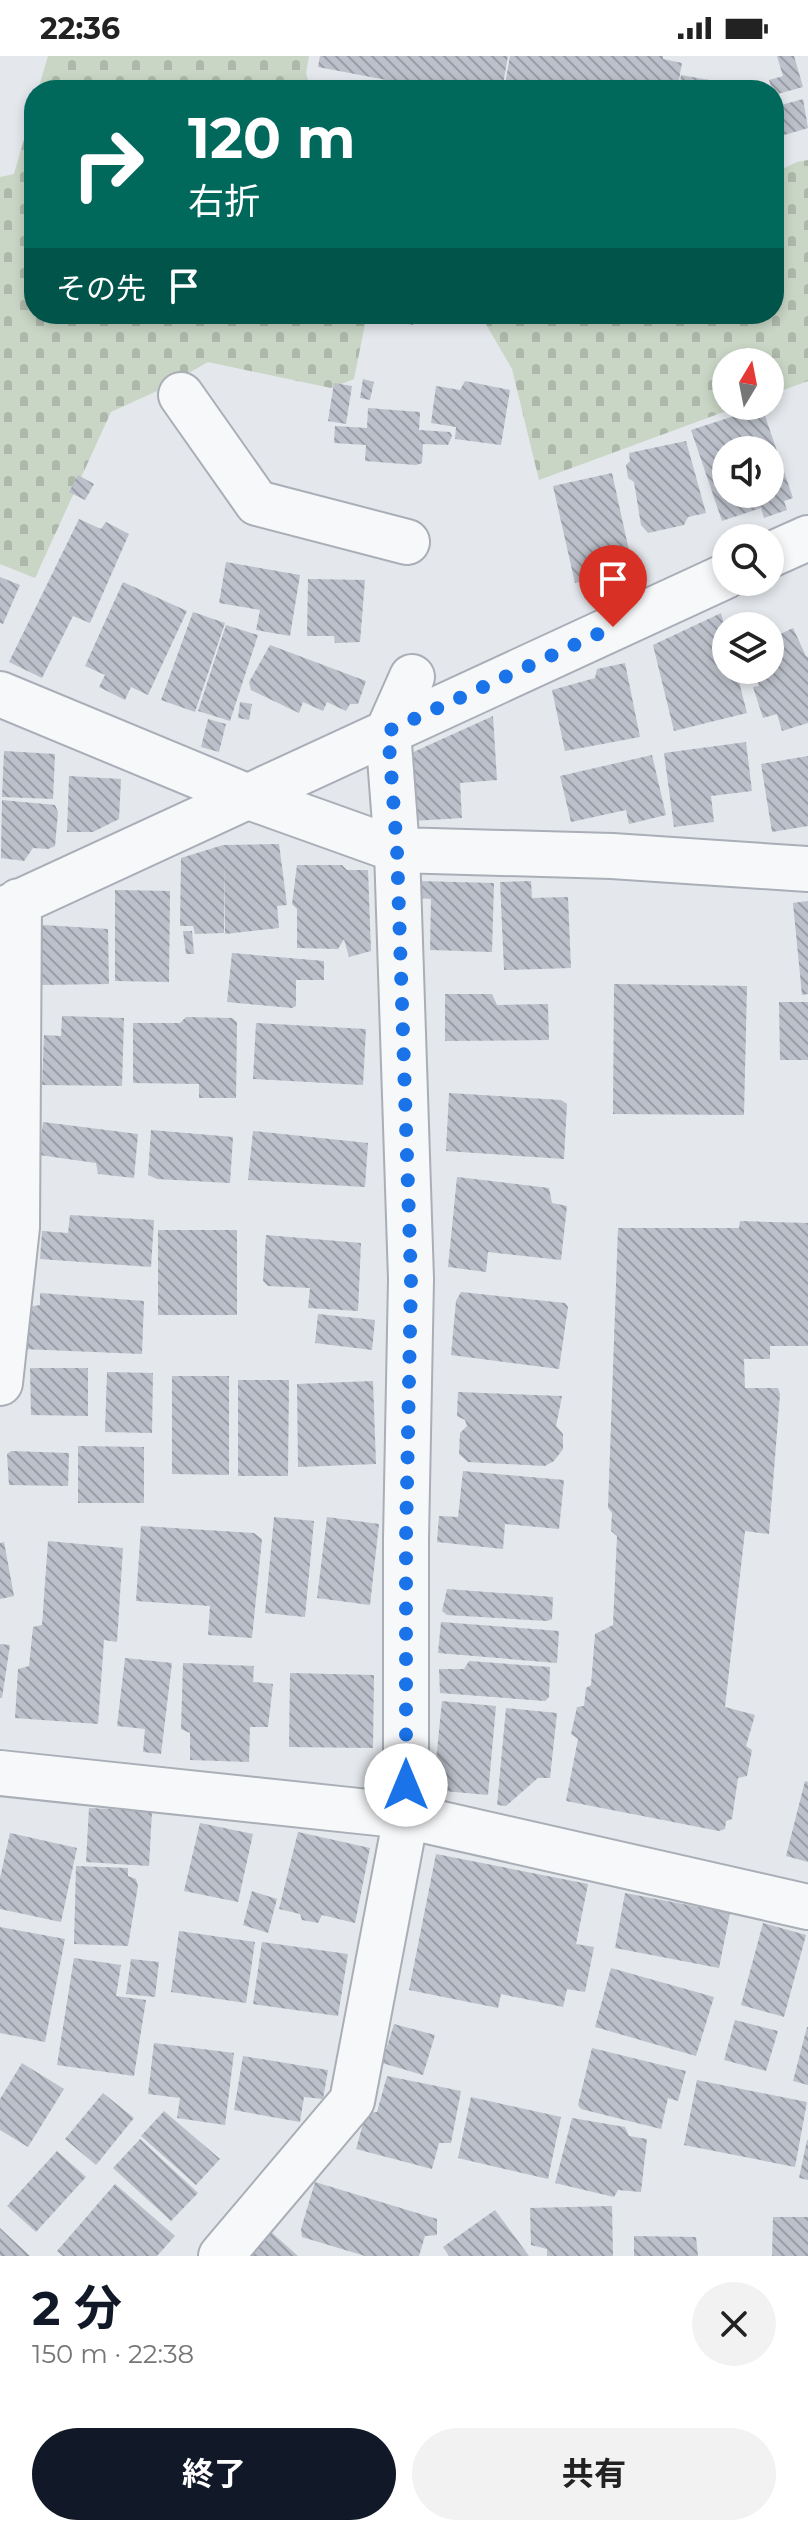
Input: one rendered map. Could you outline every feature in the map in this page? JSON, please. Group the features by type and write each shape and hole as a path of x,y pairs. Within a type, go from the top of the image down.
{"street":[{"path":"181,395 257,503 407,542"},
{"path":"784,549 808,538"},
{"path":"0,1383 17,1227 10,906 712,582"},
{"path":"221,2256 352,2101 406,1816 406,1539 411,1279 397,850 388,731 412,677"},
{"path":"0,694 246,796 397,850 612,856 808,869"},
{"path":"0,1773 406,1816 808,1907"}],"green space":[{"path":"48,56 309,56 308,80 41,80"},
{"path":"24,140 24,324 365,324 354,379 331,388 208,362 157,391 111,412 35,578 0,564 0,177 14,174"},
{"path":"808,160 808,381 784,390 784,348 712,348 712,416 539,480 512,369 486,324 784,324 784,168"}],"building":[{"path":"320,56 508,56 504,80 386,80 318,67"},
{"path":"510,56 663,56 663,59 682,63 679,80 506,80"},
{"path":"777,56 794,56 803,87 784,92 784,80 769,80 783,76"},
{"path":"681,75 709,80 680,80"},
{"path":"803,99 808,128 784,135 784,104"},
{"path":"363,379 374,382 370,400 360,398"},
{"path":"465,381 510,390 501,445 455,439 456,427 431,423 436,386 460,390"},
{"path":"334,383 352,386 346,424 328,421"},
{"path":"368,408 420,412 419,430 450,432 452,436 448,445 423,444 422,463 416,465 365,461 366,445 334,443 335,426 367,428"},
{"path":"722,420 766,420 772,436 712,436 712,492 691,430"},
{"path":"686,441 706,513 688,517 684,525 648,533 641,525 634,482 628,478 626,465 630,461 629,453"},
{"path":"784,472 793,498 784,501"},
{"path":"612,473 633,569 624,572 626,578 608,582 603,577 575,583 553,486"},
{"path":"78,475 94,484 85,500 69,492"},
{"path":"784,501 787,510 764,518 761,508 784,508"},
{"path":"718,508 761,508 722,521"},
{"path":"79,519 101,529 106,522 129,534 90,623 73,616 42,678 9,662"},
{"path":"226,562 300,575 290,636 256,630 260,610 219,603"},
{"path":"0,577 20,585 3,624 0,623"},
{"path":"308,579 365,580 360,642 335,643 334,636 307,636"},
{"path":"123,582 187,611 148,695 131,687 125,700 99,687 105,675 85,666"},
{"path":"193,612 225,623 195,712 161,700"},
{"path":"712,617 712,684 740,684 747,713 674,731 653,645"},
{"path":"226,625 258,635 230,721 198,711"},
{"path":"793,628 808,657 808,723 782,731 777,714 763,718 753,687 758,684 784,684 784,632"},
{"path":"270,645 366,681 358,704 350,704 346,711 327,702 323,711 303,702 299,713 251,690 249,682"},
{"path":"625,663 640,737 565,751 552,690 595,678 597,669"},
{"path":"240,702 252,704 249,720 238,718"},
{"path":"493,716 497,780 460,783 462,818 413,821 409,754"},
{"path":"208,719 226,724 219,752 201,747"},
{"path":"746,742 752,791 711,796 714,822 674,827 664,753"},
{"path":"4,751 55,754 53,799 2,797"},
{"path":"652,755 666,815 629,824 626,810 571,822 560,776"},
{"path":"808,756 808,826 772,832 761,764"},
{"path":"69,776 121,779 119,819 93,832 67,832"},
{"path":"2,800 55,805 58,812 55,846 33,848 24,861 1,858"},
{"path":"279,844 287,905 277,906 279,928 225,934 224,861 224,933 195,934 193,926 180,926 181,858 223,845"},
{"path":"297,865 342,865 347,870 368,870 371,951 349,957 344,939 338,949 297,948 297,909 292,904"},
{"path":"418,881 494,883 492,952 430,950 431,899 418,898"},
{"path":"531,881 532,898 568,897 571,968 504,970 500,882"},
{"path":"115,890 170,891 169,982 115,981"},
{"path":"808,901 808,994 802,995 793,903"},
{"path":"43,925 108,929 109,984 40,985 38,936"},
{"path":"183,931 192,931 194,954 186,954"},
{"path":"232,953 324,961 324,980 296,980 296,1006 292,1008 227,1002"},
{"path":"614,984 747,986 744,1115 613,1114"},
{"path":"445,994 492,994 497,1005 548,1004 549,1040 445,1041"},
{"path":"779,1002 808,1002 808,1060 780,1060"},
{"path":"62,1016 124,1018 122,1086 42,1085 44,1035 61,1036"},
{"path":"186,1017 232,1018 237,1022 236,1098 199,1098 199,1084 133,1083 133,1023 180,1023"},
{"path":"256,1023 366,1029 363,1085 253,1079"},
{"path":"449,1093 561,1100 567,1104 564,1159 446,1151"},
{"path":"43,1122 138,1134 134,1178 98,1174 96,1163 39,1155"},
{"path":"151,1130 233,1137 230,1183 157,1179 148,1175"},
{"path":"253,1131 368,1143 365,1187 248,1180"},
{"path":"457,1177 549,1188 552,1203 567,1206 561,1260 488,1252 486,1272 448,1267"},
{"path":"70,1215 154,1220 151,1267 40,1259 42,1231 68,1233"},
{"path":"740,1221 808,1223 808,1346 770,1346 770,1359 744,1359 745,1388 778,1388 780,1394 769,1534 745,1531 725,1707 755,1715 746,1746 752,1750 747,1776 738,1778 732,1819 726,1821 725,1829 719,1831 566,1801 578,1739 571,1734 577,1707 584,1706 586,1688 591,1685 595,1634 613,1625 617,1536 611,1531 612,1513 608,1508 618,1228 739,1228"},
{"path":"158,1230 237,1230 237,1315 158,1315"},
{"path":"266,1235 361,1243 358,1311 308,1308 310,1288 268,1286 263,1281"},
{"path":"461,1292 565,1303 568,1307 559,1369 451,1355 456,1301"},
{"path":"40,1293 144,1301 142,1354 22,1349 24,1308 40,1305"},
{"path":"318,1314 375,1320 372,1350 315,1343"},
{"path":"30,1368 88,1368 88,1416 31,1415"},
{"path":"107,1372 153,1373 152,1433 105,1432"},
{"path":"172,1376 229,1376 229,1475 172,1474"},
{"path":"238,1380 289,1380 288,1476 238,1476"},
{"path":"373,1381 376,1464 298,1467 297,1384"},
{"path":"458,1392 562,1396 556,1426 563,1434 563,1449 554,1461 545,1466 468,1462 459,1454 460,1433 467,1426 465,1420 457,1416"},
{"path":"78,1446 144,1447 144,1503 78,1503"},
{"path":"11,1451 69,1453 68,1486 9,1485 7,1454"},
{"path":"463,1471 564,1480 559,1529 505,1524 503,1549 437,1542 439,1516 458,1517"},
{"path":"274,1517 314,1521 305,1617 265,1613"},
{"path":"327,1517 379,1524 370,1605 317,1598"},
{"path":"141,1526 254,1533 262,1539 252,1638 208,1635 210,1606 136,1601"},
{"path":"48,1541 123,1548 117,1642 104,1640 98,1724 15,1718 18,1669 29,1666 33,1627 42,1625"},
{"path":"4,1542 14,1596 0,1599 0,1543"},
{"path":"447,1589 553,1597 552,1619 447,1615 442,1611"},
{"path":"441,1622 559,1631 557,1663 438,1653"},
{"path":"0,1644 10,1645 2,1698 0,1698"},
{"path":"125,1658 172,1663 161,1754 143,1752 145,1729 117,1726"},
{"path":"469,1661 550,1667 549,1697 545,1701 440,1693 439,1669 464,1669"},
{"path":"183,1663 254,1666 253,1682 273,1684 268,1727 250,1727 249,1762 190,1760 190,1733 181,1729"},
{"path":"290,1673 374,1675 373,1748 289,1747"},
{"path":"442,1701 496,1706 488,1795 433,1790"},
{"path":"506,1708 557,1713 550,1778 538,1778 506,1806 497,1805"},
{"path":"805,1781 808,1782 808,1862 786,1856"},
{"path":"89,1808 152,1811 149,1866 86,1862"},
{"path":"200,1823 253,1834 238,1902 184,1891"},
{"path":"298,1832 370,1848 355,1923 322,1915 318,1923 302,1920 300,1914 279,1909"},
{"path":"10,1833 77,1848 61,1922 0,1909 0,1878"},
{"path":"436,1854 588,1884 576,1944 594,1947 585,1992 567,1989 563,2007 501,1994 498,2008 409,1990"},
{"path":"76,1866 128,1868 128,1876 136,1879 138,1886 128,1946 74,1944"},
{"path":"252,1891 277,1899 268,1933 243,1925"},
{"path":"625,1893 730,1913 719,1968 615,1948"},
{"path":"763,1923 806,1935 784,2017 741,2005"},
{"path":"0,1927 65,1939 45,2042 0,2033"},
{"path":"179,1931 255,1942 246,2003 171,1992"},
{"path":"262,1942 348,1954 338,2016 253,2004"},
{"path":"74,1958 121,1965 116,1996 146,2000 134,2076 57,2065"},
{"path":"131,1959 159,1962 155,1997 126,1994"},
{"path":"611,1968 714,1997 696,2056 595,2027"},
{"path":"735,2020 778,2031 766,2071 724,2060"},
{"path":"394,2024 435,2035 423,2075 382,2063"},
{"path":"808,2027 808,2085 793,2081"},
{"path":"154,2043 234,2053 225,2125 177,2118 180,2098 148,2094"},
{"path":"592,2048 686,2071 678,2101 668,2098 661,2129 581,2109 578,2105"},
{"path":"243,2056 328,2070 323,2099 304,2097 300,2122 234,2110"},
{"path":"22,2063 64,2089 28,2147 0,2130 0,2099"},
{"path":"387,2076 461,2091 451,2143 439,2143 432,2169 356,2149 366,2113 377,2112"},
{"path":"697,2080 807,2102 795,2167 684,2145"},
{"path":"103,2093 134,2118 96,2165 65,2139"},
{"path":"471,2097 561,2117 548,2179 458,2158"},
{"path":"164,2111 220,2159 196,2185 141,2136"},
{"path":"572,2118 625,2127 629,2136 647,2139 641,2192 618,2190 614,2197 555,2183"},
{"path":"140,2139 198,2193 171,2221 113,2168"},
{"path":"808,2140 808,2180 799,2178"},
{"path":"57,2151 86,2177 36,2232 7,2206"},
{"path":"315,2182 437,2219 437,2235 425,2236 419,2256 365,2256 302,2237 301,2229"},
{"path":"115,2184 175,2236 157,2256 63,2256 57,2251"},
{"path":"612,2206 613,2256 547,2256 547,2249 531,2245 530,2208"},
{"path":"495,2210 529,2256 449,2256 443,2247"},
{"path":"773,2217 808,2217 808,2256 772,2256"},
{"path":"0,2228 30,2256 0,2256"},
{"path":"270,2231 298,2256 247,2256"},
{"path":"634,2236 696,2237 698,2256 634,2256"}],"route":[{"path":"406,1785 406,1539 411,1279 397,850 388,731 613,627"}]}
